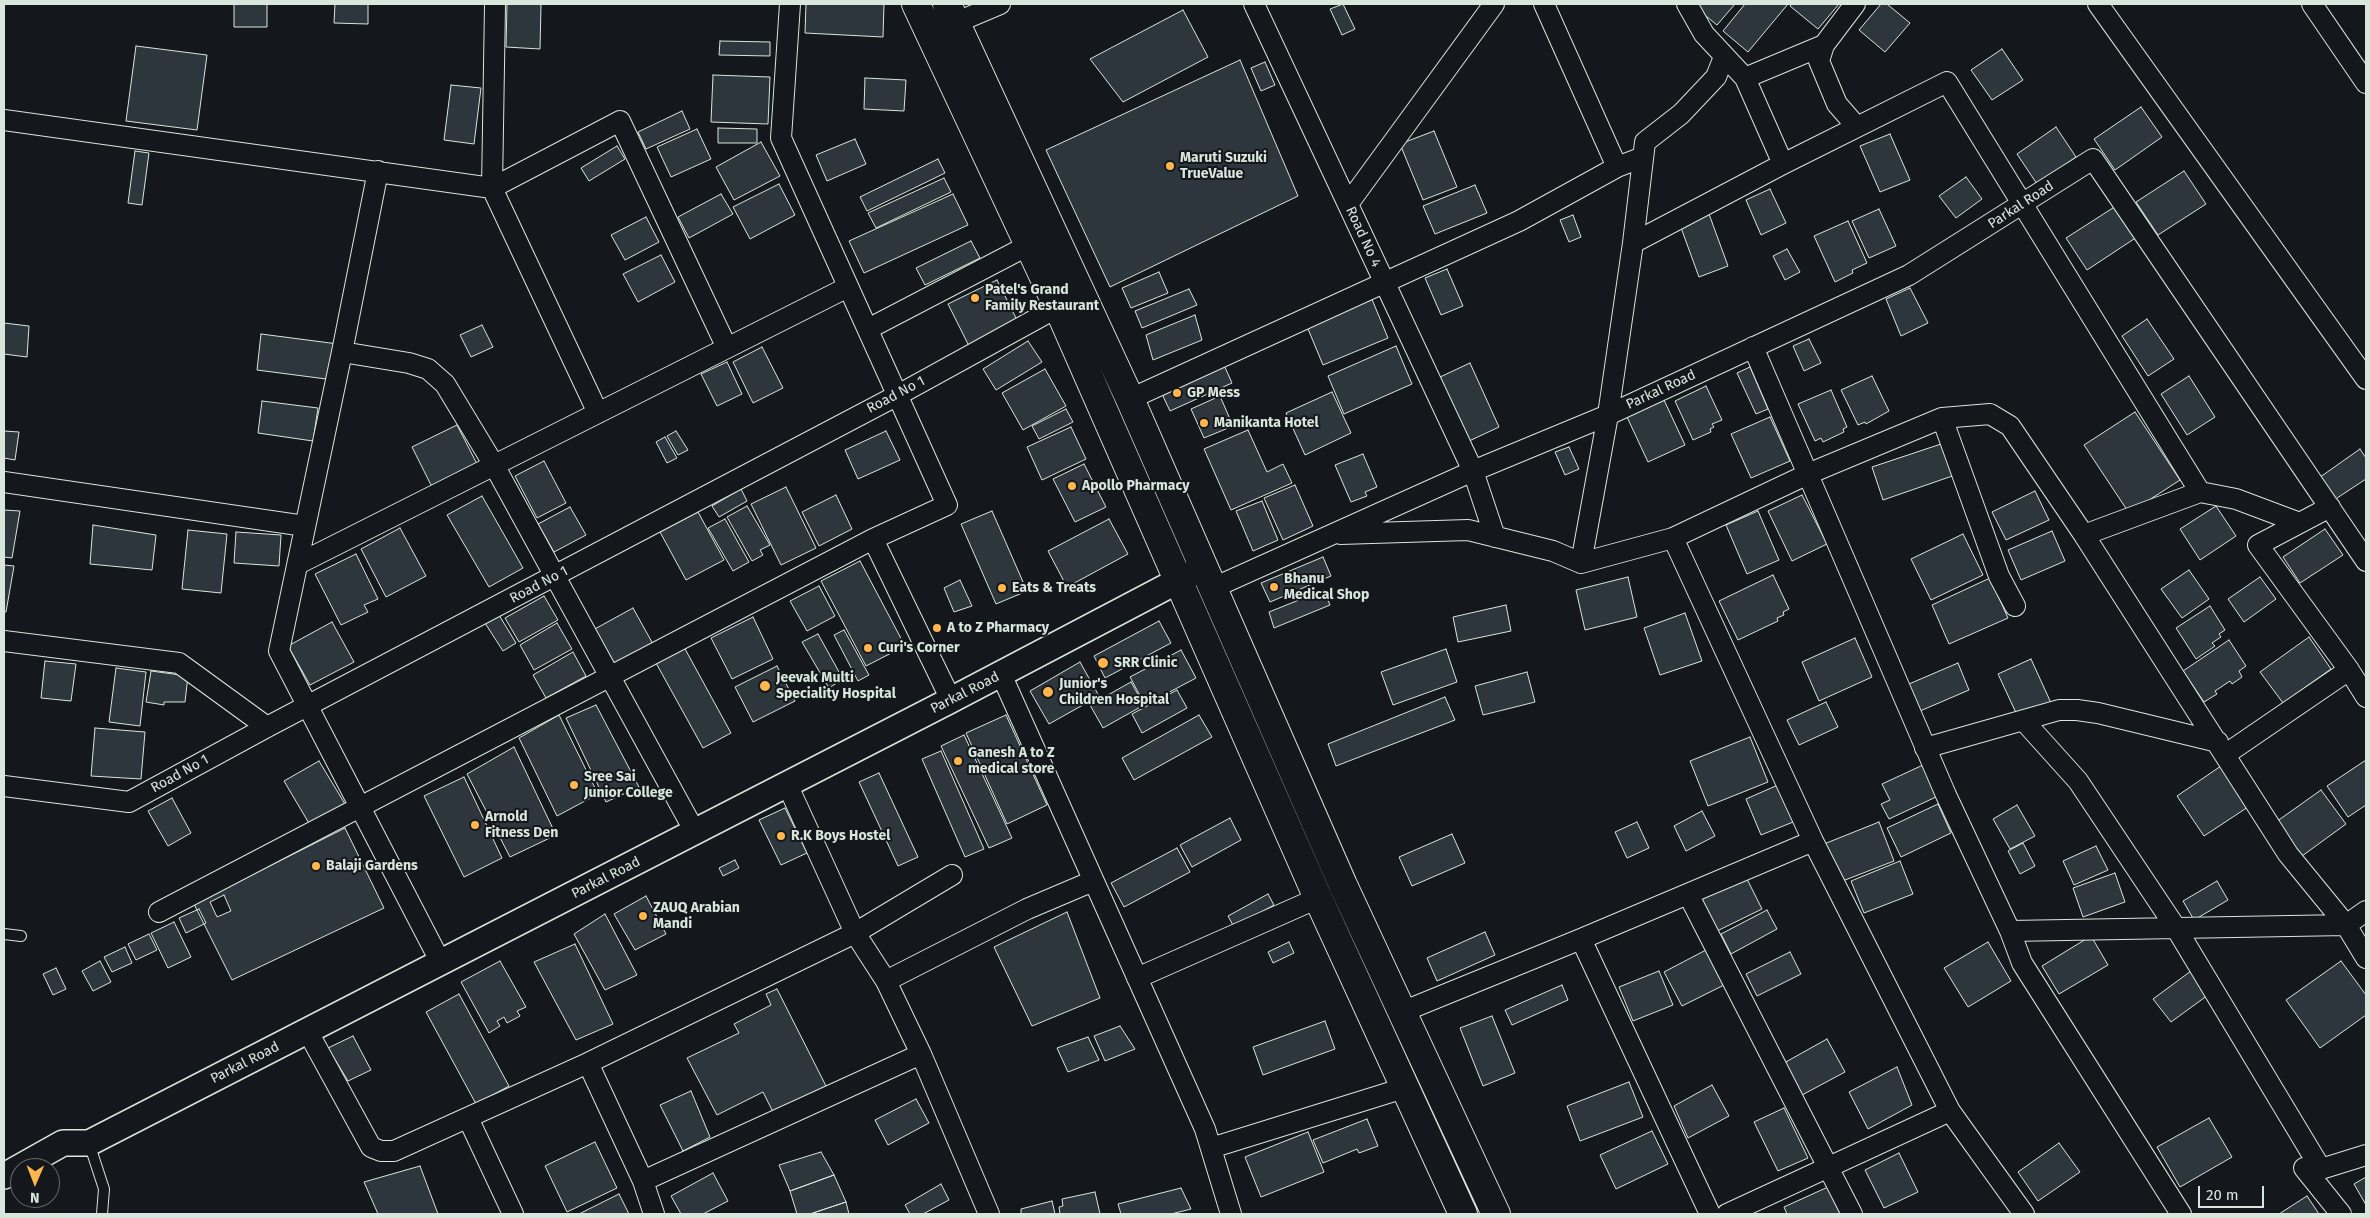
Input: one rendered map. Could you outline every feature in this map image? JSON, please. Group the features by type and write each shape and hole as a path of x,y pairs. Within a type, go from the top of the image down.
{"highway":[{"path":"916,4 1058,307 1180,580 1318,898 1463,1214"},
{"path":"951,14 1130,399 1342,885 1496,1214"}],"street":[{"path":"495,4 492,188 598,413"},
{"path":"159,912 873,539 947,505 781,138 790,4"},
{"path":"951,14 1000,4"},
{"name":"Road No 4","path":"1254,4 1473,471 1496,537"},
{"path":"1348,204 1494,4"},
{"path":"1544,4 1618,167"},
{"path":"1687,4 1704,34 1745,78 1783,164"},
{"path":"1855,4 1824,45 1820,61 1837,104 1857,127"},
{"path":"2098,4 2366,379"},
{"path":"2312,4 2366,83"},
{"path":"1745,78 1824,45"},
{"path":"1581,563 1608,415 1633,243 1645,142 1682,114 1716,77 1724,57"},
{"path":"1633,243 1783,164 1947,82 2200,492"},
{"path":"4,120 492,188 620,122 726,348"},
{"path":"1130,399 1519,222 1618,167 1643,157"},
{"name":"Parkal Road","path":"4,1176 63,1143 89,1143 308,1032 1180,580 1209,578 1329,534 1608,415 1909,275 2092,159 2330,507"},
{"path":"378,171 279,651 441,963"},
{"path":"868,329 1029,245"},
{"path":"298,564 848,287"},
{"name":"Road No 1","path":"4,786 129,802 266,727 308,707 898,395 1058,307"},
{"path":"1753,348 1926,748 2010,931 2022,963 2181,1214"},
{"path":"342,352 409,363 428,369 446,384 494,465 695,832"},
{"path":"1329,534 1468,530 1553,551 1581,563 1673,538 1808,474 1942,418 1990,414 2010,426 2084,535 2222,748 2288,854 2346,925 2366,958"},
{"path":"1942,418 1999,576 2015,606"},
{"path":"4,482 305,526"},
{"path":"2084,535 2200,492 2236,499 2300,523"},
{"path":"2366,561 2330,507 2258,545 2349,670 2366,697"},
{"path":"1673,538 1812,840 1950,1112 2024,1214"},
{"path":"873,539 951,700"},
{"path":"4,641 179,662 266,727"},
{"path":"1926,748 2059,710 2098,713 2222,748 2349,670"},
{"path":"1001,674 1205,1129 1231,1214"},
{"path":"2024,721 2078,782 2176,928 2321,1170"},
{"path":"787,784 856,933 886,981 921,1054 989,1214"},
{"path":"1402,1012 1581,939 1812,840"},
{"path":"308,1032 371,1147 381,1151 394,1151 588,1063 856,933 952,874"},
{"path":"886,981 1027,909 1093,881"},
{"path":"1688,894 1852,1214"},
{"path":"1137,978 1318,898"},
{"path":"2010,931 2346,925 2366,911"},
{"path":"1581,939 1710,1214"},
{"path":"643,1181 921,1054"},
{"path":"588,1063 643,1181 654,1214"},
{"path":"1211,1148 1404,1088"},
{"path":"1727,1214 1950,1112"},
{"path":"468,1118 513,1214"},
{"path":"2341,1214 2304,1168 2321,1170 2366,1155"}],"lane":[{"path":"4,934 20,936"},
{"path":"89,1143 104,1189 102,1214"}],"building":[{"path":"234,4 267,4 267,27 234,27"},
{"path":"335,4 368,4 368,24 334,23"},
{"path":"507,4 541,4 540,49 506,47"},
{"path":"806,4 884,4 883,37 805,33"},
{"path":"1343,4 1355,29 1342,35 1330,9"},
{"path":"1698,4 1735,4 1717,25 1695,7"},
{"path":"1745,4 1788,4 1748,52 1723,31"},
{"path":"1792,4 1839,4 1818,29 1790,6"},
{"path":"1881,4 1887,4 1910,23 1885,52 1859,30"},
{"path":"1183,10 1208,57 1123,102 1090,59"},
{"path":"720,41 770,42 770,56 719,55"},
{"path":"136,46 207,55 197,130 126,121"},
{"path":"2002,49 2023,80 1992,100 1971,70"},
{"name":"Maruti Suzuki TrueValue","path":"1240,60 1298,196 1110,287 1046,150"},
{"path":"1265,62 1275,85 1261,91 1251,68"},
{"path":"713,75 770,77 768,124 711,122"},
{"path":"865,78 906,80 904,111 864,109"},
{"path":"451,85 481,88 474,144 444,140"},
{"path":"2141,107 2162,137 2115,170 2094,139"},
{"path":"682,111 690,129 646,149 638,132"},
{"path":"2056,127 2076,157 2037,184 2017,154"},
{"path":"718,128 757,129 757,143 718,143"},
{"path":"697,129 711,159 671,177 657,147"},
{"path":"1434,131 1457,187 1423,200 1400,144"},
{"path":"1890,134 1910,180 1880,192 1860,146"},
{"path":"855,139 866,164 827,181 816,155"},
{"path":"761,142 780,176 734,200 716,167"},
{"path":"617,146 625,159 589,181 581,168"},
{"path":"135,151 149,153 142,205 128,203"},
{"path":"938,159 945,173 867,211 860,197"},
{"path":"2184,171 2206,204 2158,235 2136,202"},
{"path":"1966,177 1982,199 1956,218 1939,196"},
{"path":"944,178 951,192 876,228 868,213"},
{"path":"779,184 795,215 750,239 733,207"},
{"path":"1475,185 1487,213 1435,234 1423,206"},
{"path":"1770,189 1786,223 1761,235 1746,200"},
{"path":"721,194 733,214 689,238 678,217"},
{"path":"953,194 968,225 864,273 849,241"},
{"path":"2116,206 2137,237 2087,270 2066,238"},
{"path":"1879,209 1896,246 1869,258 1852,221"},
{"path":"1709,214 1728,266 1699,277 1680,225"},
{"path":"1573,215 1581,237 1569,242 1560,220"},
{"path":"646,217 659,242 625,260 611,235"},
{"path":"1848,221 1867,263 1852,270 1853,273 1835,282 1814,236"},
{"path":"971,241 980,258 925,285 916,268"},
{"path":"1787,249 1800,272 1785,280 1773,256"},
{"path":"661,255 675,282 638,302 623,274"},
{"path":"1447,269 1463,306 1441,315 1425,278"},
{"path":"1159,272 1168,293 1131,308 1122,288"},
{"path":"997,280 1018,322 969,346 948,304"},
{"path":"1910,288 1928,323 1901,336 1886,299"},
{"path":"1189,289 1197,305 1142,328 1135,311"},
{"path":"1371,297 1388,338 1323,365 1306,324"},
{"path":"1195,315 1202,340 1153,360 1146,335"},
{"path":"2147,319 2174,359 2148,376 2122,336"},
{"path":"4,323 29,326 27,357 4,354"},
{"path":"482,325 493,347 471,357 460,335"},
{"path":"261,334 338,344 334,380 257,370"},
{"path":"1809,339 1821,363 1804,371 1793,346"},
{"path":"1028,341 1042,362 996,390 983,369"},
{"path":"1396,346 1412,384 1344,414 1328,376"},
{"path":"762,347 783,388 753,403 733,362"},
{"path":"727,362 742,394 717,406 701,374"},
{"path":"1470,363 1499,427 1467,442 1438,378"},
{"path":"1224,365 1232,383 1170,411 1161,392"},
{"path":"1750,367 1768,409 1756,414 1737,373"},
{"path":"1045,369 1066,406 1023,430 1002,393"},
{"path":"1872,376 1889,411 1866,424 1865,422 1858,425 1841,390"},
{"path":"2189,376 2215,417 2187,435 2161,394"},
{"path":"1706,386 1722,420 1712,424 1714,427 1710,429 1711,432 1693,440 1675,401"},
{"path":"1831,390 1847,427 1843,429 1844,432 1823,442 1821,438 1815,441 1798,404"},
{"path":"1332,392 1351,433 1305,455 1286,413"},
{"path":"1220,396 1233,426 1204,438 1191,409"},
{"path":"1664,400 1685,445 1648,462 1627,417"},
{"path":"262,401 318,408 313,441 258,433"},
{"path":"1066,409 1073,422 1039,439 1032,426"},
{"path":"2135,412 2180,480 2129,513 2084,445"},
{"path":"1770,417 1790,461 1751,478 1731,434"},
{"path":"457,425 477,464 432,487 412,447"},
{"path":"1071,427 1086,459 1042,480 1027,447"},
{"path":"1248,430 1267,472 1283,464 1292,483 1231,510 1204,449"},
{"path":"4,431 19,432 15,460 4,458"},
{"path":"676,431 688,450 678,455 667,436"},
{"path":"886,431 900,460 858,479 845,450"},
{"path":"665,437 677,458 667,463 656,442"},
{"path":"1947,442 1958,474 1883,500 1872,467"},
{"path":"1569,447 1579,469 1565,475 1555,452"},
{"path":"2360,449 2366,458 2366,479 2331,502 2316,480"},
{"path":"1363,454 1377,487 1365,492 1367,496 1351,502 1335,465"},
{"path":"544,461 566,503 537,518 515,476"},
{"path":"1084,464 1106,507 1075,522 1053,479"},
{"path":"1295,485 1313,526 1283,540 1264,498"},
{"path":"786,487 816,548 781,565 751,504"},
{"path":"741,489 747,501 719,517 712,506"},
{"path":"2035,491 2049,520 2006,540 1992,512"},
{"path":"836,495 852,529 819,546 802,512"},
{"path":"1802,495 1827,544 1792,561 1768,511"},
{"path":"482,496 523,568 489,587 447,515"},
{"path":"1262,501 1278,540 1253,551 1236,511"},
{"path":"747,506 770,545 760,550 763,555 752,561 727,517"},
{"path":"2216,506 2236,536 2200,560 2180,529"},
{"path":"570,507 586,535 554,552 538,524"},
{"path":"4,510 20,511 12,558 4,557"},
{"path":"992,511 1027,591 996,604 961,524"},
{"path":"1758,511 1779,560 1747,574 1726,525"},
{"path":"698,512 724,560 686,580 660,532"},
{"path":"725,519 749,562 733,571 708,528"},
{"path":"1109,519 1128,554 1067,587 1048,551"},
{"path":"93,525 156,535 152,570 90,564"},
{"path":"400,528 426,576 386,597 361,549"},
{"path":"2325,529 2343,555 2300,583 2283,557"},
{"path":"188,530 227,534 221,593 182,589"},
{"path":"2052,531 2065,561 2021,580 2008,550"},
{"path":"236,532 281,535 279,566 234,563"},
{"path":"1963,534 1983,575 1931,600 1911,559"},
{"path":"356,554 378,599 364,605 368,612 341,625 315,574"},
{"path":"1323,557 1331,576 1270,602 1261,583"},
{"path":"860,561 905,646 866,666 821,581"},
{"path":"4,565 14,566 6,612 4,612"},
{"path":"2189,570 2209,599 2182,618 2161,589"},
{"path":"1773,575 1789,609 1783,612 1784,615 1777,618 1778,621 1738,640 1719,601"},
{"path":"1628,577 1637,617 1585,630 1576,590"},
{"path":"2260,577 2276,599 2244,622 2228,599"},
{"path":"1990,578 2008,618 1949,644 1932,605"},
{"path":"960,580 972,606 954,612 944,588"},
{"path":"819,586 835,616 807,631 790,601"},
{"path":"1324,590 1330,605 1274,628 1269,612"},
{"path":"544,596 558,620 519,642 505,618"},
{"path":"1506,605 1511,631 1458,642 1453,617"},
{"path":"2210,606 2225,630 2219,634 2221,637 2212,643 2215,646 2196,659 2176,628"},
{"path":"633,608 653,644 613,666 593,630"},
{"path":"1685,613 1702,661 1660,675 1644,628"},
{"path":"499,615 516,643 503,651 485,623"},
{"path":"753,617 773,659 732,679 711,638"},
{"path":"1159,621 1171,643 1105,678 1094,656"},
{"path":"332,622 354,662 310,685 288,646"},
{"path":"557,623 572,649 534,670 520,645"},
{"path":"844,630 869,675 858,681 834,635"},
{"path":"818,634 843,679 829,688 802,642"},
{"path":"2309,637 2331,669 2283,703 2260,672"},
{"path":"1855,638 1872,677 1819,701 1802,662"},
{"path":"2229,640 2246,666 2239,671 2242,677 2232,684 2230,681 2215,691 2217,694 2204,702 2183,671"},
{"path":"684,647 731,733 703,748 656,663"},
{"path":"1446,649 1457,682 1393,705 1381,672"},
{"path":"1181,650 1196,678 1145,705 1130,677"},
{"path":"573,652 586,676 546,698 533,675"},
{"path":"2031,659 2051,703 2018,717 1998,674"},
{"path":"45,661 76,664 71,701 41,698"},
{"path":"1080,662 1099,696 1049,724 1030,691"},
{"path":"1958,663 1969,690 1920,711 1909,684"},
{"path":"777,666 795,701 753,722 735,687"},
{"path":"116,668 146,672 140,726 109,722"},
{"path":"151,671 188,676 185,702 164,702 164,705 146,702"},
{"path":"1527,672 1535,702 1483,715 1475,686"},
{"path":"1131,682 1144,705 1103,728 1090,705"},
{"path":"1177,690 1187,708 1142,733 1132,714"},
{"path":"1445,697 1455,720 1336,766 1328,744"},
{"path":"1826,702 1838,727 1799,745 1787,720"},
{"path":"596,705 639,787 606,802 566,718"},
{"path":"559,715 598,794 557,816 519,738"},
{"path":"1006,715 1047,805 1007,824 966,733"},
{"path":"1199,715 1212,737 1134,780 1122,758"},
{"path":"95,728 145,732 141,779 91,776"},
{"path":"964,735 1012,838 989,848 941,746"},
{"path":"1750,737 1768,782 1708,806 1690,761"},
{"path":"514,747 556,835 510,857 467,774"},
{"path":"941,751 984,849 965,857 922,759"},
{"path":"2366,760 2366,805 2348,817 2327,786"},
{"path":"319,761 345,804 310,825 284,781"},
{"path":"1923,765 1938,796 1889,819 1881,804 1890,800 1882,784"},
{"path":"2221,766 2248,807 2204,836 2177,796"},
{"path":"879,773 918,857 898,866 859,782"},
{"path":"464,777 502,858 464,877 424,796"},
{"path":"1778,785 1793,822 1761,835 1746,799"},
{"path":"2321,790 2346,824 2302,856 2276,822"},
{"path":"172,798 191,833 168,846 148,811"},
{"path":"1938,804 1951,833 1901,857 1887,828"},
{"path":"2017,805 2035,836 2010,849 1993,819"},
{"path":"785,808 807,853 781,865 759,820"},
{"path":"1702,811 1715,836 1686,851 1674,826"},
{"path":"1230,818 1241,840 1192,867 1180,845"},
{"path":"1637,822 1649,848 1627,858 1615,832"},
{"path":"1879,822 1894,861 1840,882 1824,844"},
{"name":"Balaji Gardens","path":"345,828 384,908 232,980 194,904"},
{"path":"1452,834 1465,863 1412,886 1399,857"},
{"path":"2023,843 2035,866 2020,874 2008,851"},
{"path":"2096,846 2108,870 2074,885 2063,861"},
{"path":"1177,848 1190,872 1124,907 1111,883"},
{"path":"735,860 739,868 723,876 719,868"},
{"path":"1900,861 1913,894 1864,913 1851,881"},
{"path":"1744,873 1762,909 1717,931 1699,896"},
{"path":"2115,873 2125,902 2083,917 2073,888"},
{"path":"2217,881 2228,900 2194,920 2183,901"},
{"path":"1268,894 1274,905 1234,927 1228,916"},
{"path":"224,895 231,911 217,917 210,902"},
{"path":"646,896 666,934 635,950 614,914"},
{"path":"199,909 206,923 186,933 179,918"},
{"path":"1767,910 1777,929 1731,954 1721,934"},
{"path":"1067,912 1100,998 1032,1026 994,947"},
{"path":"605,914 637,975 605,990 574,934"},
{"path":"174,922 191,957 168,968 151,933"},
{"path":"1485,932 1495,955 1437,981 1427,958"},
{"path":"149,934 157,950 136,960 128,944"},
{"path":"2091,936 2108,965 2059,994 2042,966"},
{"path":"1289,942 1294,953 1273,963 1268,952"},
{"path":"1988,942 2011,981 1968,1007 1944,968"},
{"path":"575,944 613,1024 576,1040 534,962"},
{"path":"125,947 132,963 112,972 104,957"},
{"path":"1706,950 1724,985 1682,1006 1664,972"},
{"path":"1790,952 1801,974 1757,996 1746,974"},
{"path":"100,961 111,982 93,991 82,971"},
{"path":"500,961 526,1007 517,1011 520,1016 507,1023 504,1017 497,1021 500,1026 489,1033 461,982"},
{"path":"2341,961 2366,995 2366,1015 2320,1048 2286,1000"},
{"path":"56,968 66,989 53,995 43,974"},
{"path":"1659,971 1673,1005 1633,1021 1619,987"},
{"path":"2191,971 2208,995 2171,1022 2153,999"},
{"path":"1562,985 1568,1000 1512,1025 1505,1010"},
{"path":"777,989 826,1086 773,1112 763,1092 717,1115 687,1058 739,1033 734,1024 771,1005 766,994"},
{"path":"459,994 509,1086 476,1104 426,1012"},
{"path":"1492,1016 1515,1073 1483,1086 1460,1028"},
{"path":"1325,1021 1335,1049 1263,1075 1253,1047"},
{"path":"1120,1026 1135,1049 1105,1061 1094,1036"},
{"path":"353,1036 371,1070 348,1081 328,1048"},
{"path":"1088,1037 1099,1060 1068,1072 1057,1048"},
{"path":"1827,1039 1845,1072 1802,1095 1784,1063"},
{"path":"1897,1067 1912,1105 1868,1129 1849,1092"},
{"path":"1629,1082 1643,1117 1580,1141 1567,1106"},
{"path":"1712,1085 1729,1116 1688,1138 1674,1106"},
{"path":"691,1091 710,1137 683,1151 660,1105"},
{"path":"916,1099 929,1123 888,1145 875,1120"},
{"path":"1784,1108 1808,1158 1778,1171 1754,1122"},
{"path":"2209,1118 2232,1157 2180,1187 2157,1147"},
{"path":"1367,1119 1378,1146 1359,1153 1357,1149 1323,1163 1313,1140"},
{"path":"1652,1131 1668,1164 1616,1189 1600,1155"},
{"path":"1308,1132 1324,1172 1261,1197 1245,1157"},
{"path":"595,1142 617,1188 567,1212 545,1166"},
{"path":"2059,1143 2080,1172 2038,1201 2018,1172"},
{"path":"821,1152 834,1175 790,1191 779,1165"},
{"path":"1899,1153 1918,1192 1884,1208 1865,1170"},
{"path":"420,1166 438,1214 378,1214 364,1182"},
{"path":"713,1173 728,1201 703,1214 681,1214 671,1196"},
{"path":"834,1175 846,1202 810,1214 797,1214 790,1191"},
{"path":"2366,1177 2366,1205 2354,1184"},
{"path":"941,1184 949,1200 923,1214 910,1214 905,1205"},
{"path":"1828,1187 1840,1214 1787,1214 1784,1207"},
{"path":"1181,1188 1191,1209 1171,1214 1121,1214 1118,1204"},
{"path":"1095,1192 1100,1214 1060,1214 1059,1207 1063,1206 1062,1199"},
{"path":"619,1194 629,1214 579,1214"},
{"path":"2307,1196 2319,1214 2279,1214"},
{"path":"1052,1201 1055,1214 1021,1214 1021,1209"},
{"path":"846,1202 849,1214 810,1214"}],"place":[{"name":"Maruti Suzuki TrueValue","path":"1170,166"},
{"name":"Patel's Grand Family Restaurant","path":"975,298"},
{"name":"GP Mess","path":"1177,393"},
{"name":"Manikanta Hotel","path":"1204,423"},
{"name":"Apollo Pharmacy","path":"1072,486"},
{"name":"Bhanu Medical Shop","path":"1274,587"},
{"name":"Eats & Treats","path":"1002,588"},
{"name":"A to Z Pharmacy","path":"937,628"},
{"name":"Curi's Corner","path":"868,648"},
{"name":"SRR Clinic","path":"1103,663"},
{"name":"Jeevak Multi Speciality Hospital","path":"765,686"},
{"name":"Junior's Children Hospital","path":"1048,692"},
{"name":"Ganesh A to Z medical store","path":"958,761"},
{"name":"Sree Sai Junior College","path":"574,785"},
{"name":"Arnold Fitness Den","path":"475,825"},
{"name":"R.K Boys Hostel","path":"781,836"},
{"name":"Balaji Gardens","path":"316,866"},
{"name":"ZAUQ Arabian Mandi","path":"643,916"}]}
